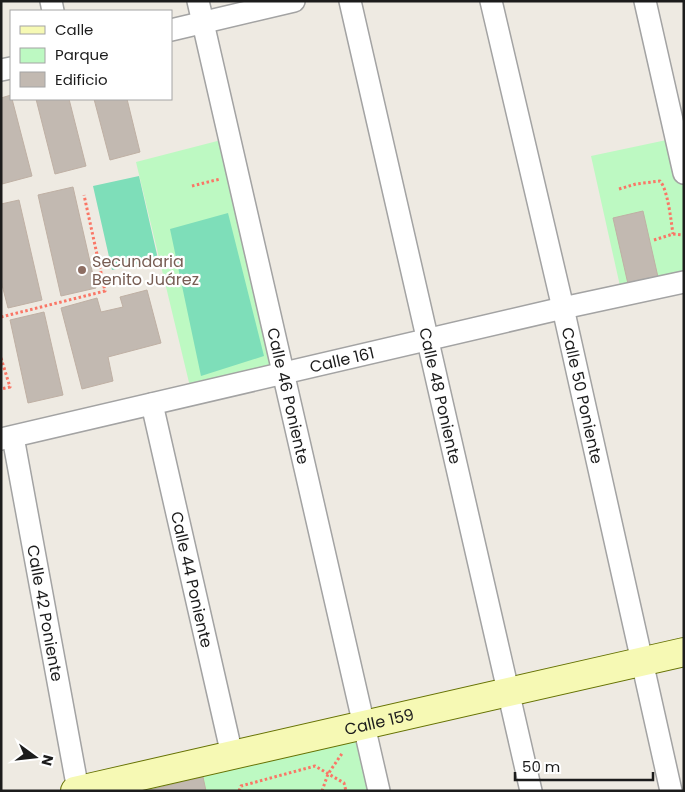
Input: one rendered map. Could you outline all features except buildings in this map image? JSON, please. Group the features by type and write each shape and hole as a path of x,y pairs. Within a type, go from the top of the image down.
{"street":[{"name":"Calle 46 Poniente","path":"198,1 379,791"},
{"path":"172,30 294,1"},
{"name":"Calle 48 Poniente","path":"350,1 531,791"},
{"name":"Calle 50 Poniente","path":"491,1 563,308 671,791"},
{"path":"645,1 684,173"},
{"name":"Calle 161","path":"7,438 428,339 684,282"},
{"name":"Calle 44 Poniente","path":"152,404 232,755"},
{"name":"Calle 42 Poniente","path":"7,438 77,790"},
{"name":"Calle 159","path":"77,790 684,652"}],"path":[{"path":"192,186 238,174"},
{"path":"619,189 636,184 660,181 665,192 673,234"},
{"path":"1,318 105,290 84,195"},
{"path":"654,240 673,234 684,235"},
{"path":"1,358 10,387 1,389"},
{"path":"239,791 242,786 314,766 344,783 346,791"},
{"path":"322,791 328,774"}],"green space":[{"path":"229,138 283,373 192,395 136,162"},
{"path":"676,138 684,173 684,282 622,295 591,156"},
{"path":"139,176 158,259 112,270 93,186"},
{"path":"228,213 264,356 201,376 170,229"},
{"path":"363,726 378,791 78,791"}],"place":[{"name":"Secundaria Benito Juárez","path":"82,270"}]}
